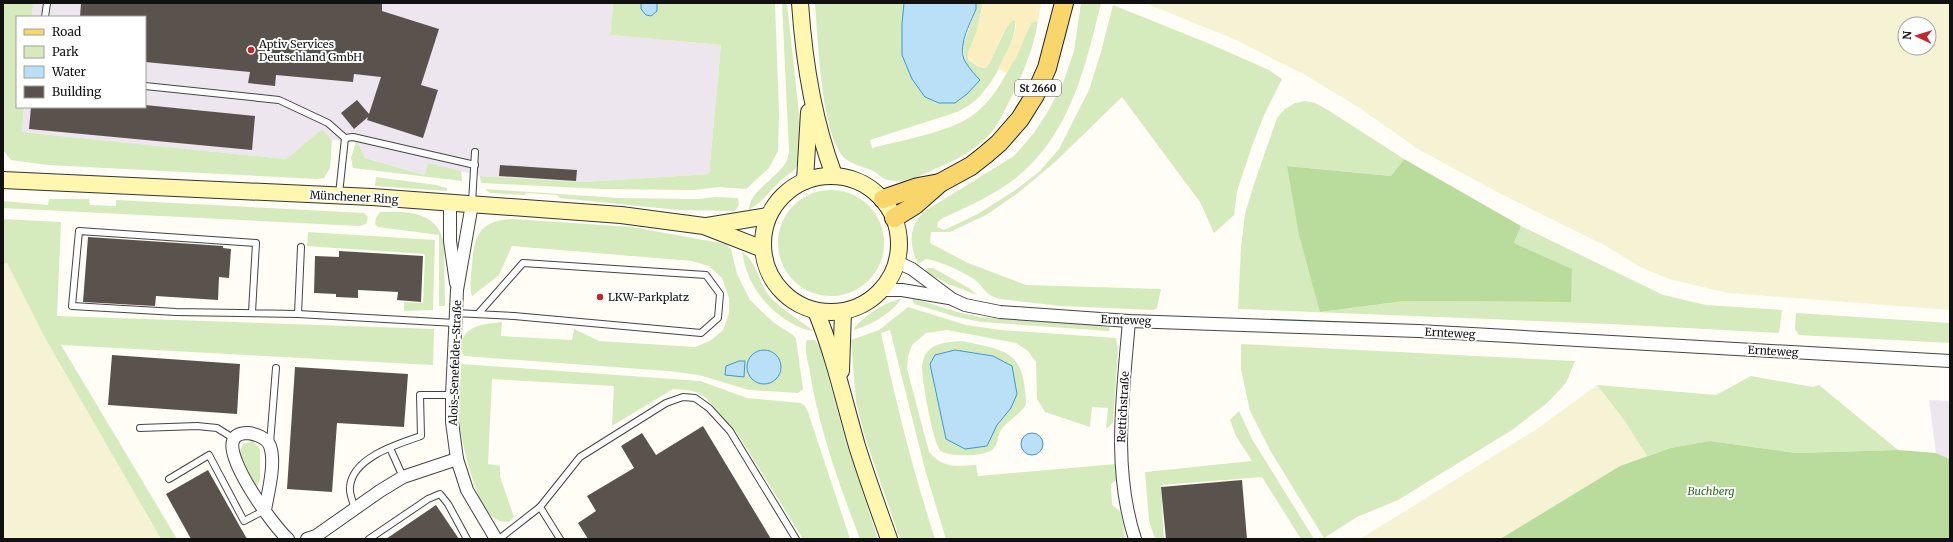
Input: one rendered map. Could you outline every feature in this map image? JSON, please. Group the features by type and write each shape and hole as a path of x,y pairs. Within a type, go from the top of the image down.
{"main road":[{"path":"800,3 810,92 823,142 834,175"},
{"name":"St 2660","path":"940,183 971,166 986,155 1015,125 1028,107 1041,82 1055,40 1059,3"},
{"path":"1055,40 1064,3"},
{"path":"805,181 810,92"},
{"path":"834,175 863,183 883,199 894,218 900,243 897,262 891,278 882,290 868,302 843,312 816,311 798,304 780,289 768,270 763,249 764,230 768,216 782,196 793,187 805,181 820,176 834,175"},
{"name":"Münchener Ring","path":"3,180 338,196 621,215 704,226 763,249"},
{"path":"883,199 918,187 940,183"},
{"path":"894,218 915,205 940,183"},
{"name":"Münchener Ring","path":"704,226 768,216"},
{"path":"816,311 842,387 858,448 889,539"},
{"path":"842,387 843,312"}],"street":[{"name":"Alois-Senefelder-Straße","path":"450,203 450,241 457,290"},
{"name":"Alois-Senefelder-Straße","path":"472,204 457,290 452,422 457,459 472,500 496,539"},
{"name":"Ernteweg","path":"897,262 912,269 952,299 965,305 988,310 1129,321 1418,331 1950,361"},
{"name":"Ernteweg","path":"882,290 902,290 952,299"},
{"name":"Rettichstraße","path":"1129,321 1120,434 1127,506 1135,539"},
{"path":"264,510 270,482 272,455 270,445 263,438 254,434 238,434 233,438 231,445 234,459 264,510 288,539"},
{"path":"307,539 316,536 355,508 403,477 457,459"}],"lane":[{"path":"45,16 47,3"},
{"path":"146,86 279,100 328,123 345,138 353,137 475,164"},
{"path":"338,196 345,138"},
{"path":"472,204 475,152"},
{"path":"252,312 256,243 79,231 72,306 176,312 252,312 455,318 478,314 701,333 718,318 720,294 706,275 523,263 478,314"},
{"path":"298,314 301,247"},
{"path":"270,445 276,368"},
{"path":"355,508 350,488 353,473 363,462 390,448 421,436 420,395 452,395"},
{"path":"499,539 540,507 580,457 666,403 683,397 695,398 709,408 730,431 796,539"},
{"path":"140,428 198,426 217,428 233,438"},
{"path":"390,448 403,477"},
{"path":"169,479 209,455 244,521 264,510"},
{"path":"369,539 428,499 440,494 448,504 467,539"},
{"path":"540,507 560,539"}],"shaded area":[{"name":"Aptiv Services Deutschland GmbH","path":"33,3 613,3 610,35 721,45 709,174 581,182 480,176 428,163 426,175 365,158 358,143 332,140 322,129 286,159 22,132 24,108 146,108 146,16 32,16"},
{"path":"1145,3 1950,3 1950,310 1728,293 1669,279 1640,267 1606,246 1499,193 1418,149 1358,107 1307,76 1234,39"},
{"path":"7,263 45,338 161,539 3,539 3,264"},
{"path":"1597,385 1624,420 1647,456 1620,466 1500,539 1360,539 1537,429"},
{"path":"1929,400 1950,401 1950,459 1936,453"}],"green space":[{"path":"3,3 33,3 32,16 16,16 16,108 24,108 22,132 286,159 322,129 332,140 330,168 324,178 317,179 48,165 11,160 3,150"},
{"path":"613,3 775,3 779,114 778,151 769,168 746,189 719,187 694,190 602,189 481,183 480,176 581,182 709,174 721,45 610,35"},
{"path":"782,3 787,3 801,133 800,162 794,170 781,180 760,202 749,210 750,203 754,196 784,166 789,153"},
{"path":"815,3 904,3 902,55 912,79 925,97 939,103 965,62 963,45 976,9 976,3 983,3 977,31 968,53 968,59 977,66 985,68 989,64 1008,24 1012,20 1015,21 1015,29 1004,60 992,81 977,99 957,112 870,140 872,148 911,139 951,127 973,115 983,107 1000,85 1031,23 1038,21 1030,52 1015,90 996,126 990,134 972,150 952,162 912,179 892,181 847,160 841,154 834,141 825,104 819,60"},
{"path":"1081,3 1101,3 1083,71 1066,115 1054,135 1040,154 1015,179 985,198 943,218 938,222 937,227 944,230 978,214 1017,189 1040,171 1059,149 1089,90 1101,52 1113,5 1210,44 1269,70 1282,79 1264,115 1252,146 1237,191 1234,215 1214,233 1200,202 1122,97 1054,163 1018,193 986,215 950,232 931,232 930,243 968,263 1026,285 1161,289 1157,308 1153,310 1062,306 999,299 987,293 975,280 952,267 926,259 918,264 913,250 913,229 919,217 925,211 1014,156 1034,133 1047,113 1063,83 1074,51"},
{"path":"1305,101 1315,103 1328,110 1404,159 1391,176 1287,166 1320,312 1405,301 1571,302 1571,269 1514,243 1521,226 1663,295 1706,305 1782,310 1779,333 1610,324 1238,309 1241,247 1245,214 1254,184 1277,118 1285,109 1295,103"},
{"path":"356,142 358,143 365,158 425,175 428,163 461,171 462,181 353,168 351,158"},
{"path":"1404,159 1521,226 1514,243 1572,269 1571,302 1405,301 1320,312 1299,235 1287,166 1391,176"},
{"path":"376,177 436,185 447,188 447,191 375,186"},
{"path":"485,189 619,198 738,198 739,204 735,211 678,210 560,198 557,195 490,193"},
{"path":"831,190 851,194 868,206 880,223 884,243 880,263 868,280 851,292 831,296 811,292 794,280 782,263 778,243 782,223 794,206 811,194"},
{"path":"49,199 89,199 90,205 116,206 116,200 364,213 368,217 366,224 359,226 3,208 3,201 48,205"},
{"path":"380,212 401,212 420,215 428,219 440,232 444,243 445,306 439,306 439,235 378,227 375,224 376,218"},
{"path":"3,219 61,222 57,316 434,329 433,365 61,345 177,539 161,539 45,338 7,263 3,264"},
{"path":"513,219 632,227 726,244 731,249 737,274 750,300 773,322 793,335 796,339 803,389 798,393 749,390 699,375 668,371 464,356 461,347 462,341 468,331 491,323 502,322 501,336 572,340 574,329 599,341 695,347 710,341 723,330 729,314 729,298 722,278 709,266 692,261 512,246 499,275 472,296 471,277 473,254 477,238 486,226 493,222"},
{"path":"308,232 435,240 433,310 404,311 404,302 423,303 425,254 307,246"},
{"path":"742,252 755,267 766,292 770,297 786,311 814,331 802,328 790,322 768,305 751,281"},
{"path":"927,268 933,268 969,288 977,295 948,284 924,271"},
{"path":"912,298 961,313 981,317 1094,325 1109,327 1110,330 981,322 957,317 914,304"},
{"path":"901,299 892,310 879,319 866,326 853,330 862,320 874,311 888,303"},
{"path":"908,307 966,325 1001,330 1116,338 1118,348 1113,423 1106,429 1108,408 1092,407 1090,427 1045,412 1037,399 1036,362 1028,351 1016,343 947,330 926,333 912,345 908,356 907,369 929,452 945,464 956,466 976,465 978,476 1116,464 1118,479 1111,484 1112,505 1121,512 1125,536 1124,539 946,539 926,473 890,330 881,333 905,437 935,539 900,539 865,437 856,402 851,340 879,330"},
{"path":"1796,313 1950,323 1950,343 1799,335 1795,329"},
{"path":"807,340 815,340 820,347 846,442 878,539 860,539 844,497 818,411 806,354"},
{"path":"962,341 1002,351 1011,356 1017,363 1022,373 1025,386 1026,404 1022,410 1001,430 993,449 983,454 959,455 941,451 931,425 922,374 925,354 935,346 944,343","holes":["955,350 993,356 1012,366 1011,408 997,425 987,445 965,449"]},
{"path":"1241,344 1575,361 1566,383 1547,403 1512,430 1398,500 1357,517 1324,538 1271,452 1250,411 1241,369"},
{"path":"461,364 700,381 747,398 801,403 805,406 808,412 850,539 803,539 737,433 706,398 696,392 673,389 612,426 614,386 492,379 488,464 500,466 500,477 514,517 509,522 498,520 487,511 481,501 470,473 466,457 459,419"},
{"path":"1751,376 1813,387 1819,385 1898,450 1796,453 1710,441 1670,448 1647,456 1624,420 1597,385 1716,395"},
{"path":"1239,411 1252,439 1314,539 1301,539 1262,477 1161,485 1164,539 1155,539 1149,521 1145,472 1252,461 1236,436 1230,420"},
{"path":"253,441 260,449 260,480 257,485 254,484 239,454 243,444"},
{"name":"Buchberg","path":"1710,441 1796,453 1898,450 1936,453 1950,459 1950,539 1500,539 1620,466 1670,448"}],"sand":[{"path":"983,3 1041,3 1038,21 1031,23 1016,58 1006,73 998,68 1007,51 1015,30 1016,24 1014,20 1006,29 986,68 977,66 968,58 968,53 977,31"}],"water":[{"path":"641,3 657,3 657,11 651,16 646,15 641,9"},
{"path":"904,3 976,3 976,9 965,36 962,50 966,63 980,80 967,94 955,103 939,103 925,97 912,79 902,55"},
{"path":"761,350 767,350 776,355 780,361 780,373 776,379 767,384 761,384 752,379 747,370 747,364 752,355"},
{"path":"955,350 993,356 1012,366 1017,394 1011,408 997,425 987,446 965,449 946,439 930,364 935,355"},
{"path":"739,361 745,361 744,377 725,375 726,366"},
{"path":"1032,433 1040,436 1043,444 1040,452 1032,455 1024,452 1021,444 1024,436"}],"building":[{"name":"Aptiv Services Deutschland GmbH","path":"81,3 382,3 382,11 439,29 421,85 438,90 423,138 367,120 368,117 354,129 341,113 357,100 369,114 381,77 354,74 353,82 276,75 275,86 248,83 250,72 146,62 146,16 80,16"},
{"path":"146,105 255,116 252,150 29,129 31,108 146,108"},
{"path":"500,165 577,170 576,181 499,176"},
{"path":"88,237 223,246 223,248 231,249 229,278 219,277 218,300 156,296 155,306 83,302"},
{"path":"339,251 423,256 421,302 397,300 398,292 358,290 358,298 336,297 336,294 314,293 315,256 339,257"},
{"path":"112,355 240,364 237,414 108,405"},
{"path":"295,367 408,374 404,427 337,423 332,492 287,489"},
{"path":"703,426 771,539 588,539 578,523 596,511 587,496 634,468 621,446 642,433 656,455"},
{"path":"208,470 247,539 191,539 166,494"},
{"path":"1242,480 1247,539 1166,539 1161,487"},
{"path":"436,505 459,539 386,539"}],"place":[{"name":"Aptiv Services Deutschland GmbH","path":"251,50"},
{"name":"LKW-Parkplatz","path":"600,297"}]}
